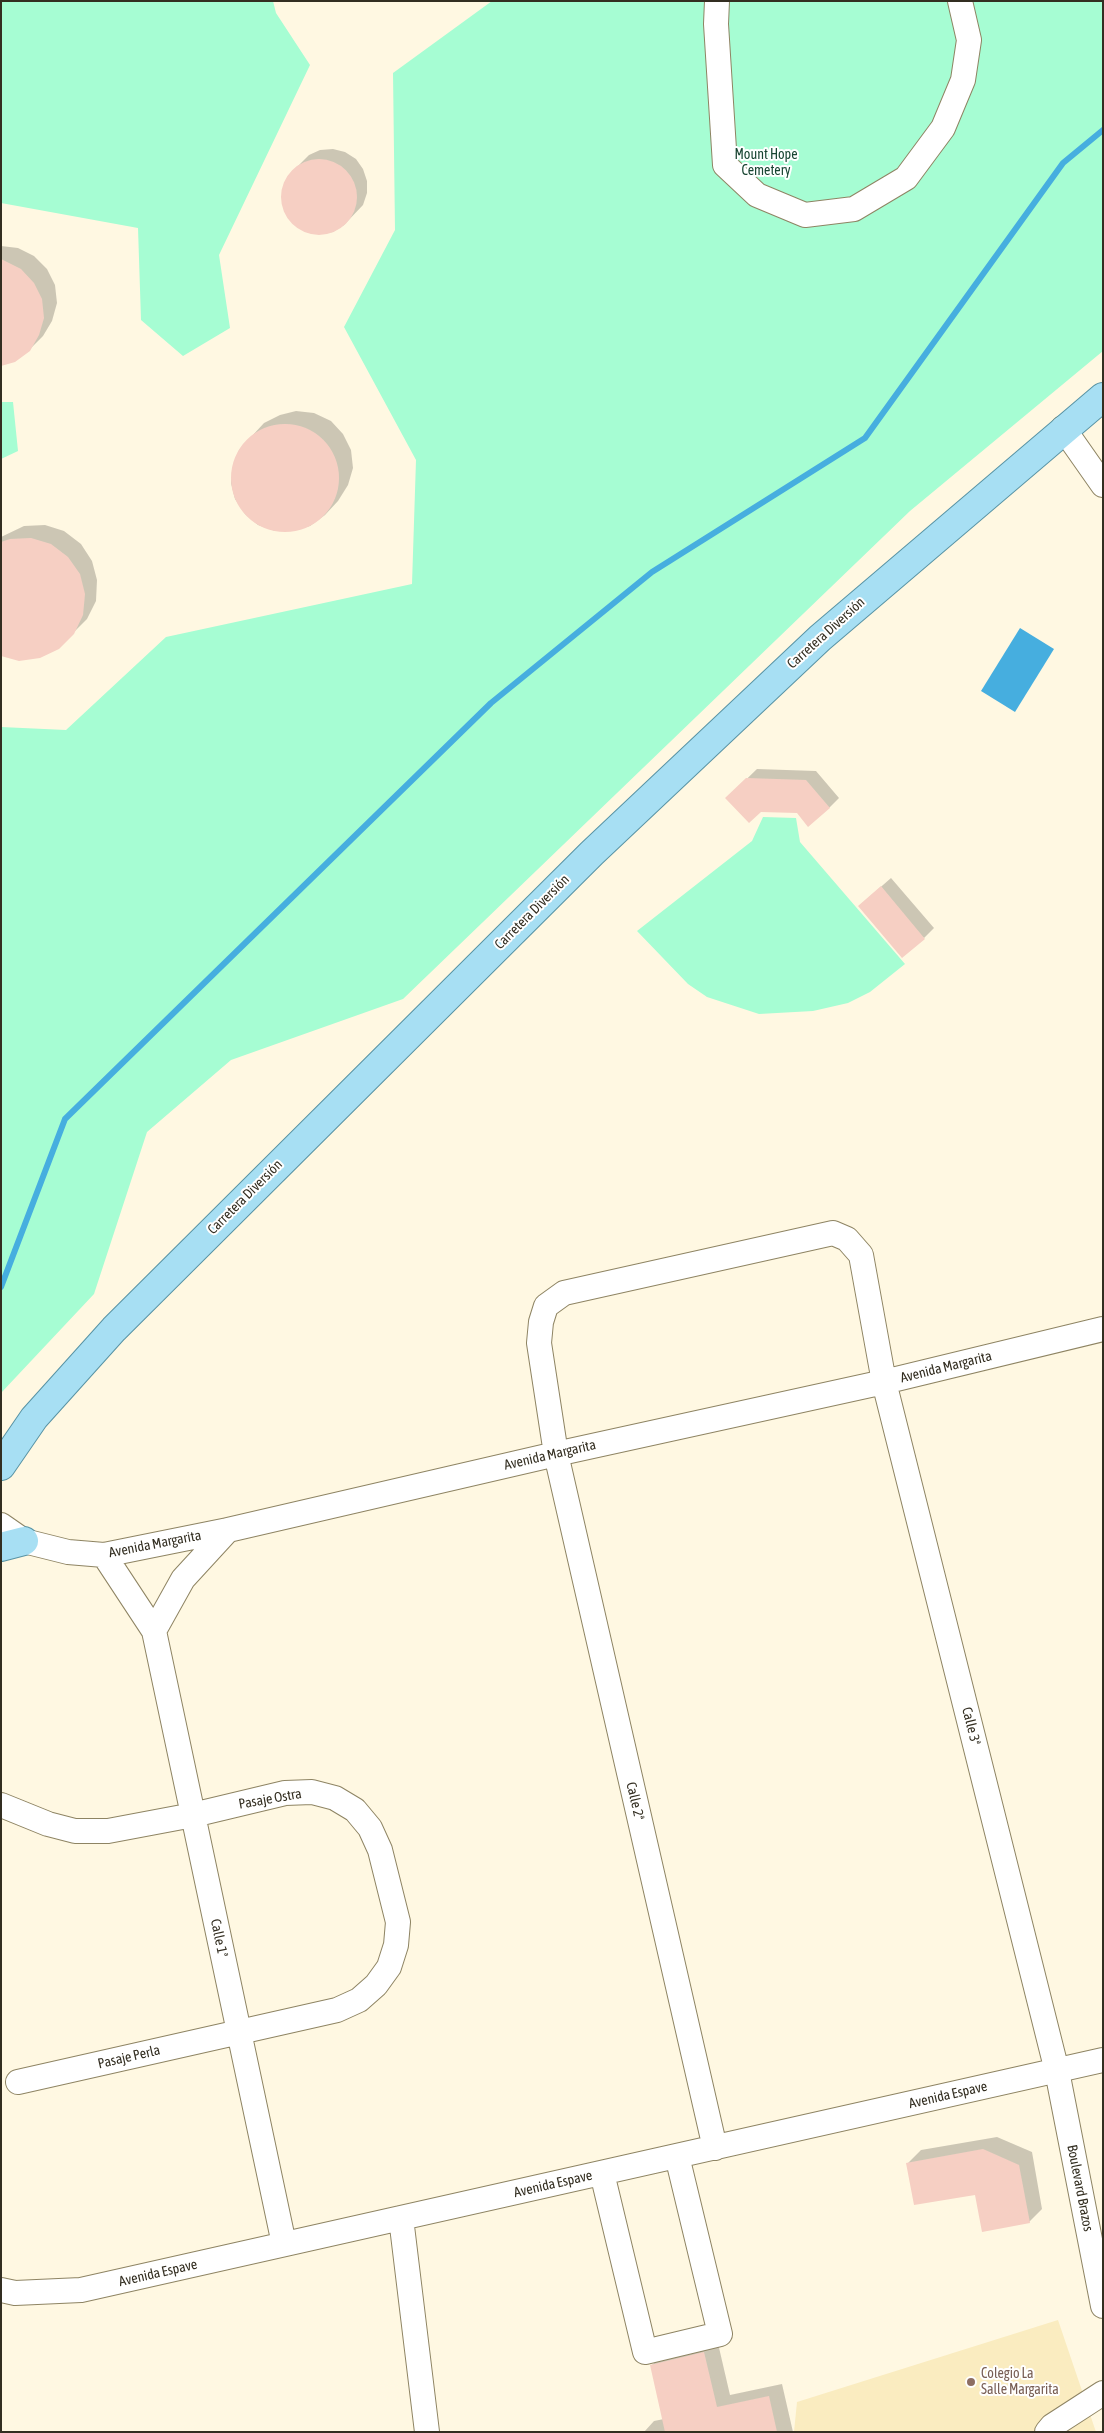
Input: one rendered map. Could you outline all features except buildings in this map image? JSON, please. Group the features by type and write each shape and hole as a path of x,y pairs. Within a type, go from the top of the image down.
{"main road":[{"name":"Carretera Diversión","path":"1,1466 34,1418 114,1329 592,853 820,638 1063,428 1103,397"}],"street":[{"path":"717,1 716,24 725,165 757,195 805,215 854,209 906,178 943,128 964,80 969,40 960,1"},
{"path":"1063,428 1103,485"},
{"name":"Calle 3ª","path":"556,1454 538,1343 546,1306 564,1293 833,1233 847,1239 861,1255 884,1382 1057,2071"},
{"name":"Avenida Margarita","path":"1,1525 13,1544 104,1555 228,1530 556,1454 884,1382 1103,1329"},
{"name":"Calle 2ª","path":"556,1454 714,2148"},
{"path":"104,1555 154,1631 183,1579 228,1530"},
{"name":"Calle 1ª","path":"154,1631 284,2244"},
{"name":"Pasaje Ostra","path":"1,1805 48,1824 76,1831 108,1831 193,1815 286,1793 312,1792 334,1798 355,1810 370,1828 380,1850 395,1906 398,1922 396,1945 388,1966 376,1985 359,2000 337,2010 239,2033"},
{"name":"Pasaje Perla","path":"18,2082 239,2033"},
{"name":"Avenida Espave","path":"1,2290 15,2293 81,2290 1103,2060"},
{"name":"Boulevard Brazos","path":"1057,2071 1103,2306"},
{"path":"602,2173 645,2352 720,2334 677,2156"},
{"path":"401,2218 427,2432"},
{"path":"1047,2432 1052,2426 1103,2393"}],"shaded area":[{"name":"Colegio La Salle Margarita","path":"1058,2320 1096,2432 794,2432 797,2402"}],"green space":[{"path":"1,1 273,1 276,13 310,65 219,255 230,328 183,356 141,320 138,228 1,203"},
{"name":"Mount Hope Cemetery","path":"492,1 1103,1 1103,351 910,511 403,999 231,1060 147,1132 94,1294 1,1393 1,727 66,730 166,637 412,584 416,460 344,327 395,230 393,73"},
{"path":"1,402 13,402 18,451 1,459"},
{"path":"763,817 796,818 800,842 905,964 870,992 848,1003 813,1011 759,1014 707,997 688,984 637,931 752,841"}],"water":[{"path":"1020,628 1054,649 1015,712 981,691"}],"waterway":[{"path":"1,1287 65,1119 491,703 652,572 865,438 1063,163 1103,130"}],"place":[{"name":"Colegio La Salle Margarita","path":"971,2382"}]}
